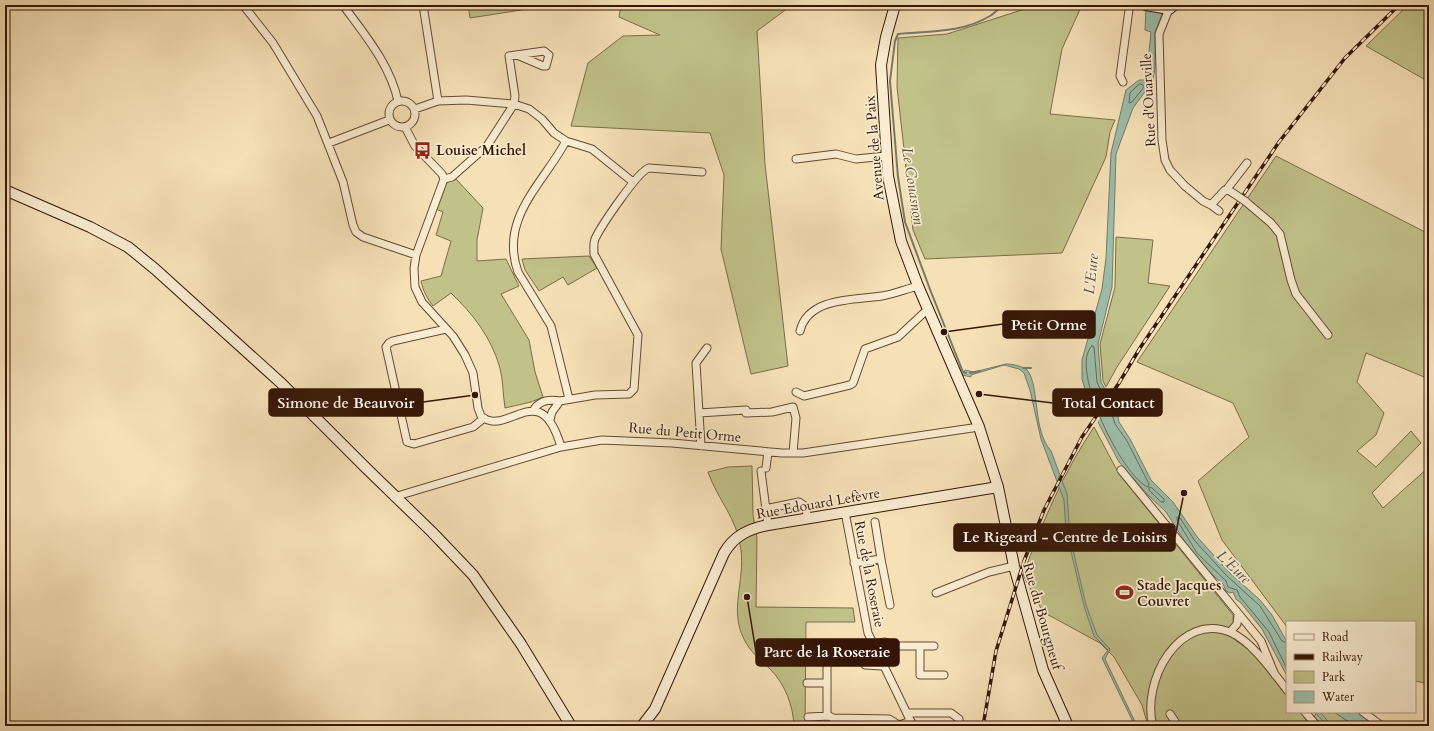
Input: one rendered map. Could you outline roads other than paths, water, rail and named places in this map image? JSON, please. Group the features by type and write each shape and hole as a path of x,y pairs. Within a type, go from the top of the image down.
{"street":[{"path":"243,5 273,43 317,116 344,182 353,225 356,232 364,237 416,255"},
{"path":"343,5 378,54 396,90 398,101"},
{"path":"423,5 438,101"},
{"name":"Avenue de la Paix","path":"895,5 886,37 881,65 886,156 891,200 900,234 918,286 956,374"},
{"path":"1123,82 1120,76 1129,10 1128,5"},
{"path":"1146,5 1170,8"},
{"name":"Rue d'Ouarville","path":"1170,8 1159,34 1162,140 1165,160 1170,170 1185,186 1219,212"},
{"path":"444,179 452,177 487,146 514,104 515,96 509,56 517,55"},
{"path":"414,109 438,101 466,100 514,104 529,109 538,115 554,133 566,142 592,149 633,182"},
{"path":"398,101 410,103 414,109 414,118 409,125 404,127 396,126 389,120 388,115 390,106 398,101"},
{"path":"329,143 389,120"},
{"path":"404,127 415,146 442,174 444,179 416,255 414,278 418,295 460,346 470,366 475,382 478,408 484,418 497,421 534,411 542,414 550,420 557,433 561,447"},
{"path":"566,142 551,167 523,206 518,218 513,240 515,262 518,272 551,326 569,399"},
{"path":"796,159 836,154 856,159 886,156"},
{"path":"1211,205 1228,190 1247,163"},
{"path":"534,411 538,405 545,401 560,401 595,395 629,394 634,389 638,335 598,263 594,254 593,246 595,239 633,182 644,170 649,168 702,172"},
{"path":"5,190 90,227 132,251 155,269 281,383 432,532 473,575 521,644 571,726"},
{"path":"1228,190 1245,201 1271,223 1280,234 1291,280 1296,294 1328,334"},
{"path":"800,331 802,321 831,302 883,296 918,286"},
{"path":"796,392 804,396 850,385 853,383 865,349 898,337 928,309"},
{"path":"446,329 393,341 386,347 407,442 414,444 473,428 484,418"},
{"path":"701,446 696,363 706,348"},
{"name":"Rue du Bourgneuf","path":"956,374 979,427 998,487 1014,566 1043,670 1068,726"},
{"path":"550,420 552,412 560,401"},
{"path":"700,413 746,410 746,413 772,412 793,406 796,418 793,453"},
{"name":"Rue du Petit Orme","path":"394,496 561,447 602,440 793,453 979,427"},
{"path":"768,452 764,469 768,525"},
{"path":"1121,470 1238,615 1261,641 1275,675"},
{"name":"Rue Edouard Lefèvre","path":"642,726 655,709 728,546 736,538 745,532 768,525 998,487"},
{"path":"766,509 799,502 805,506 808,518"},
{"name":"Rue de la Roseraie","path":"845,512 864,619 882,666 912,723"},
{"path":"875,522 890,605"},
{"path":"854,563 881,559"},
{"path":"936,593 989,572 1014,566"},
{"path":"1230,632 1237,624 1238,615"},
{"path":"1153,726 1150,703 1152,690 1161,665 1173,648 1181,640 1199,631 1220,630 1230,632 1245,641 1286,689"},
{"path":"873,644 885,642 898,646 934,646"},
{"path":"920,646 920,675 944,675"},
{"path":"807,648 830,650 852,648 865,664 882,666"},
{"path":"829,716 827,655 830,650"},
{"path":"807,683 827,683"},
{"path":"908,714 951,713 959,719 960,726"},
{"path":"1306,713 1317,726"},
{"path":"1364,713 1382,726"},
{"path":"1170,714 1178,726"},
{"path":"808,718 829,716 833,718 889,719 899,725 912,723"}],"water":[{"path":"1146,8 1163,12 1155,32 1155,68 1153,81 1133,108 1116,154 1112,287 1098,344 1101,382 1106,391 1103,396 1107,404 1110,399 1119,415 1119,422 1130,439 1151,480 1173,502 1198,538 1230,573 1260,600 1272,615 1286,640 1286,674 1262,629 1236,599 1233,592 1230,593 1226,591 1223,584 1206,569 1191,551 1166,512 1149,496 1119,462 1091,409 1082,379 1082,360 1102,289 1106,258 1111,153 1126,90 1139,80 1146,80 1151,32 1145,30"},
{"path":"1006,364 1011,364 1027,370 1031,377 1034,386 1041,432 1051,451 1067,494 1070,537 1086,605 1097,635 1110,649 1105,659 1137,726 1135,726 1102,658 1108,650 1094,636 1084,606 1066,531 1064,500 1041,439 1030,390 1024,373 1019,369 1004,365 971,375 971,377 962,375 965,370 974,372"},
{"path":"1316,713 1321,713 1332,726 1327,726"},
{"path":"1336,713 1359,713 1378,726 1355,726"}],"waterway":[{"name":"Le Couasnon","path":"966,373 963,372 905,222 898,177 890,81 895,41 898,34 945,30 968,26 990,16 1004,5"},
{"name":"Le Couasnon","path":"1023,368 1031,368"},
{"name":"Le Couasnon","path":"970,373 980,371"}],"railway":[{"path":"983,726 996,651 1024,561 1044,510 1082,437 1279,142 1345,58 1399,5"}],"place":[{"name":"Louise Michel","path":"423,150"},
{"name":"Petit Orme","path":"944,332"},
{"name":"Total Contact","path":"979,394"},
{"name":"Simone de Beauvoir","path":"475,395"},
{"name":"Le Rigeard - Centre de Loisirs","path":"1184,493"},
{"name":"Stade Jacques Couvret","path":"1124,593"},
{"name":"Parc de la Roseraie","path":"747,597"}],"water label":[{"name":"L'Eure","path":"1091,274"},
{"name":"L'Eure","path":"1234,567"}]}
